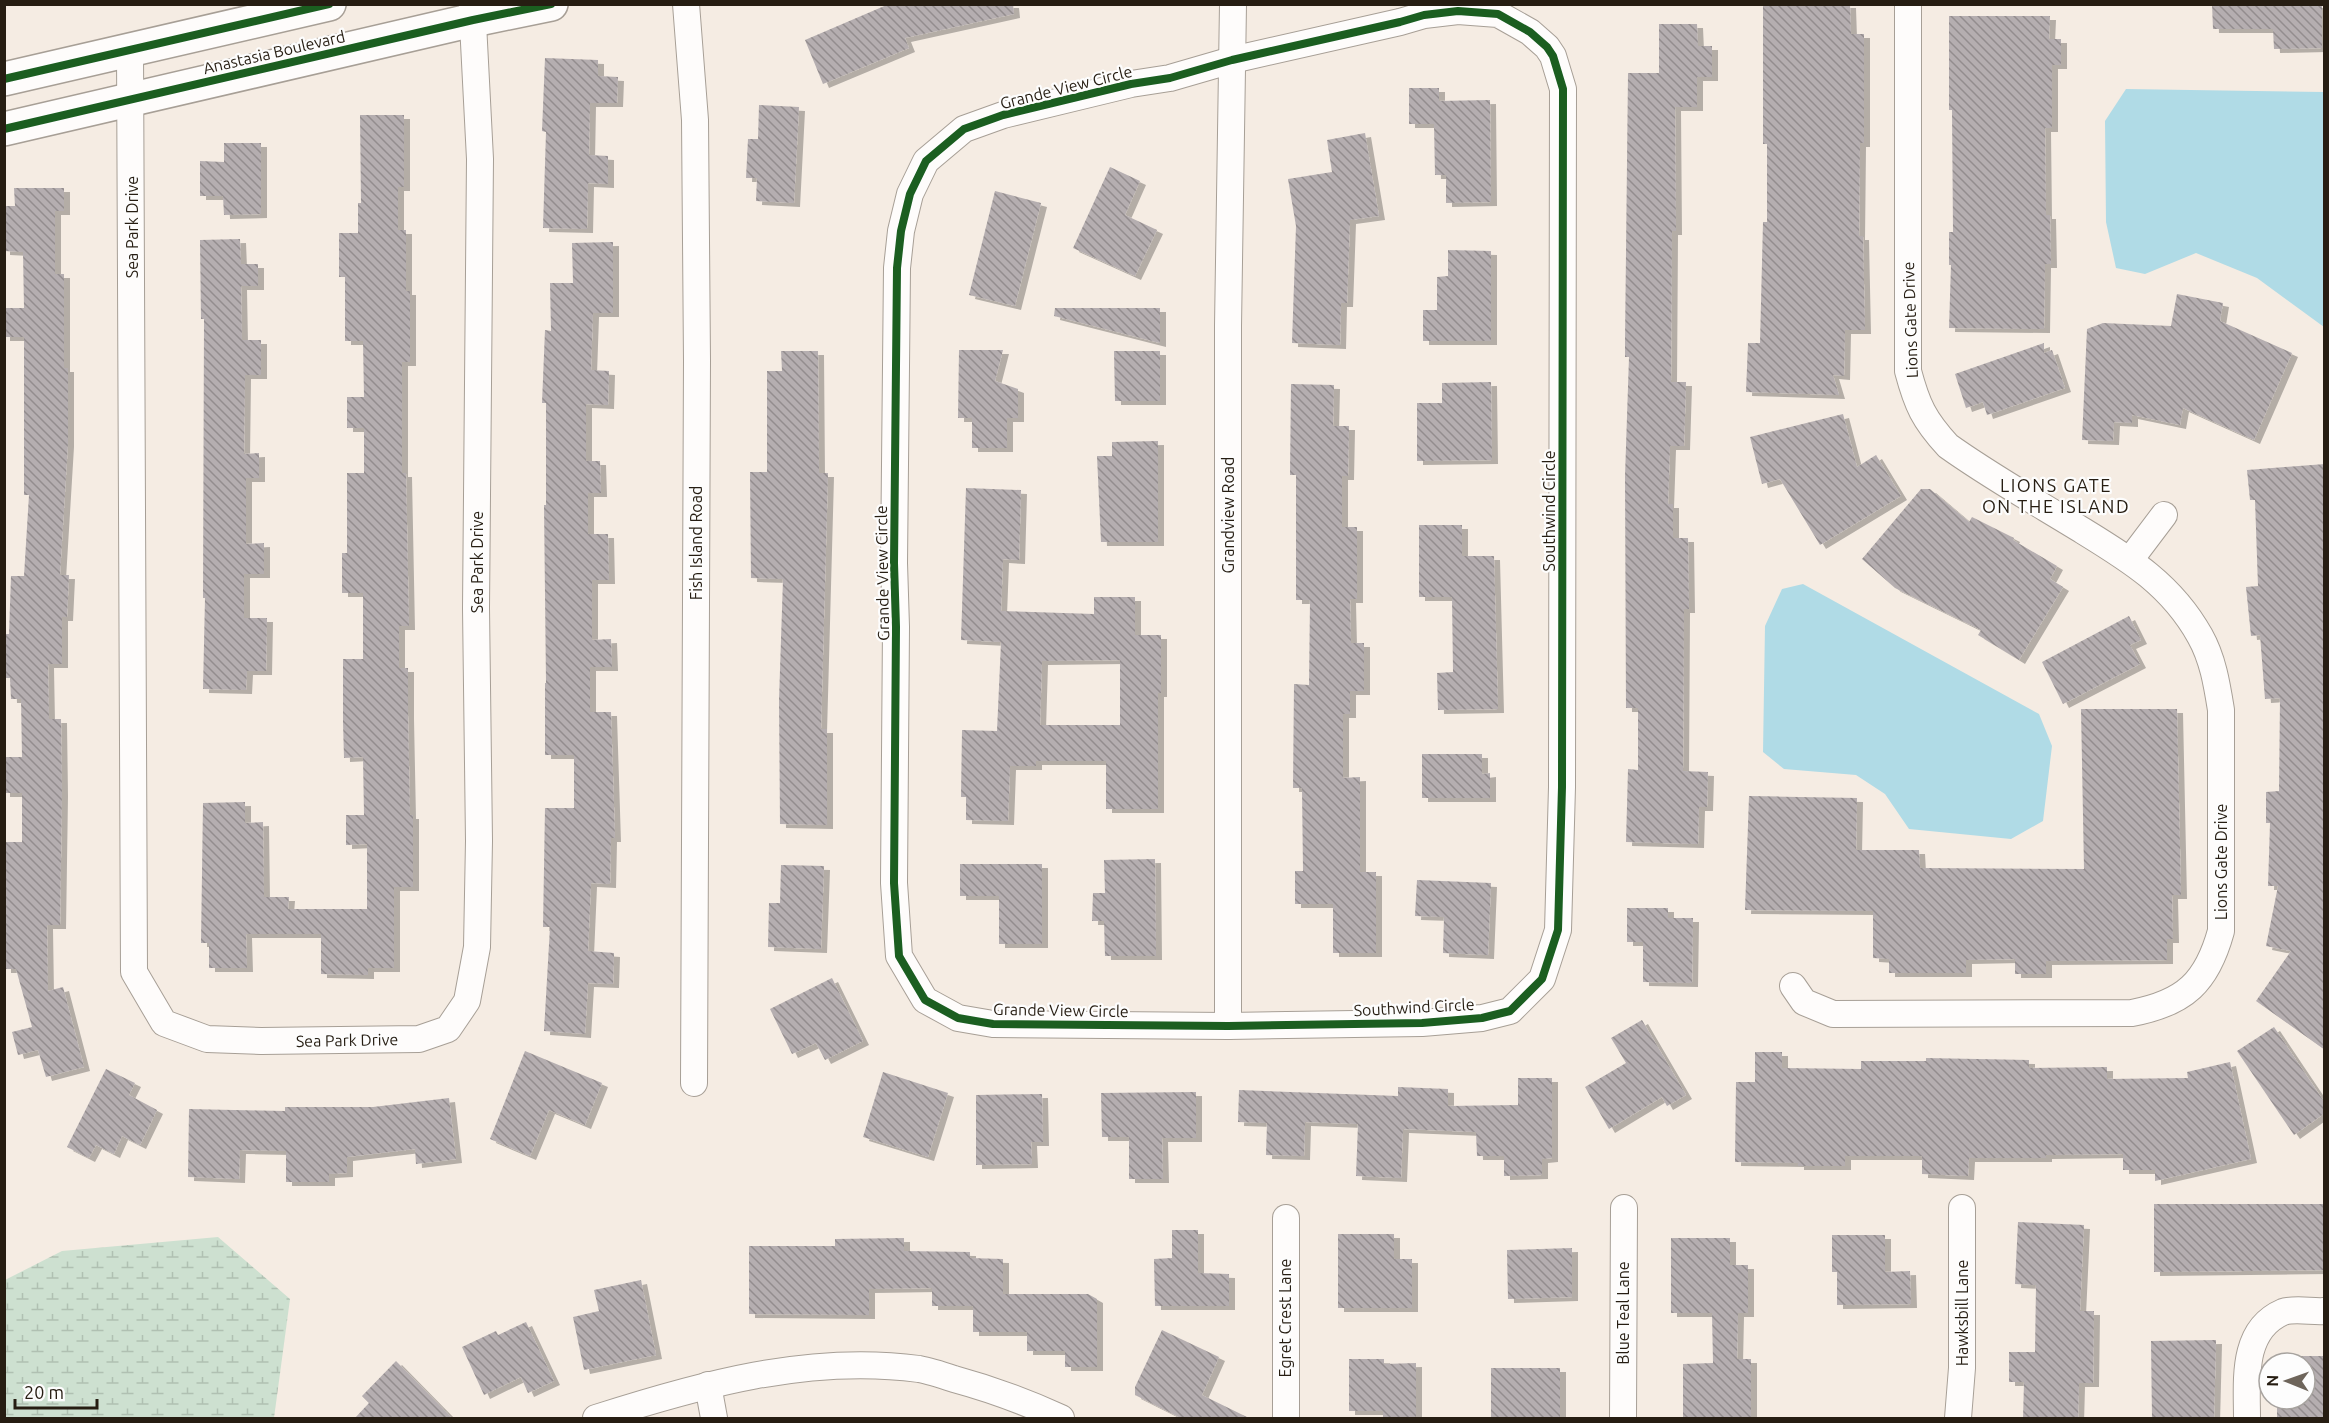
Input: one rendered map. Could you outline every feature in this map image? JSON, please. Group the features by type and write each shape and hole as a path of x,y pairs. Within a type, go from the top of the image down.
{"main road":[{"name":"Anastasia Boulevard","path":"4,78 329,4"},
{"name":"Anastasia Boulevard","path":"4,129 472,12 531,7"}],"street":[{"name":"Fish Island Road","path":"686,4 695,120 697,360 694,1083"},
{"name":"Grandview Road","path":"1228,1026 1228,326 1233,4"},
{"name":"Lions Gate Drive","path":"1793,986 1804,1002 1833,1014 2132,1013 2157,1008 2182,996 2200,978 2214,957 2221,931 2221,710 2215,676 2201,638 2183,609 2160,583 2130,560 1948,446 1929,426 1915,399 1908,371 1908,4"},
{"name":"Southwind Circle","path":"1228,1026 1422,1023 1482,1018 1510,1011 1542,979 1558,930 1562,787 1563,587 1563,89 1553,56 1530,32 1498,14 1458,11 1424,15 1232,60"},
{"name":"Sea Park Drive","path":"130,50 134,972 164,1023 207,1039 261,1041 419,1039 448,1029 467,1001 477,947 476,596 480,159 472,12"},
{"name":"Grande View Circle","path":"1228,1026 993,1024 958,1018 925,1000 899,956 894,883 896,627 894,563 897,268 901,231 910,194 926,161 964,129 1003,115 1131,84 1170,78 1232,60"},
{"path":"2130,560 2164,515"},
{"name":"Blue Teal Lane","path":"1623,1419 1624,1208"},
{"name":"Hawksbill Lane","path":"1958,1419 1962,1368 1962,1208"},
{"name":"Egret Crest Lane","path":"1286,1218 1286,1419"},
{"path":"2247,1419 2249,1351 2261,1327 2284,1312 2325,1311"},
{"path":"596,1419 662,1397 739,1377 809,1368 861,1366 920,1369 990,1389 1061,1419"},
{"path":"708,1385 714,1419"}],"green space":[{"path":"218,1237 290,1299 274,1418 5,1418 5,1280 62,1251"}],"water":[{"path":"2126,89 2324,92 2324,327 2257,278 2196,253 2145,274 2116,268 2106,222 2105,121"},
{"path":"1803,584 2039,714 2052,746 2043,821 2011,839 1909,829 1885,794 1856,775 1784,769 1763,752 1765,626 1782,589"}],"building":[{"path":"889,4 1013,4 1014,14 905,38 909,48 823,84 805,40"},
{"path":"1763,4 1850,4 1851,34 1864,34 1864,143 1860,143 1859,236 1863,236 1865,330 1845,330 1844,376 1833,375 1839,395 1746,392 1748,343 1760,343 1763,222 1767,222 1767,144 1763,144"},
{"path":"2212,4 2322,4 2322,48 2274,49 2273,29 2213,29"},
{"path":"1949,16 2050,16 2049,39 2061,39 2061,65 2052,65 2052,128 2045,128 2046,215 2050,215 2051,264 2045,264 2044,329 1949,328 1951,265 1949,265 1949,232 1953,232"},
{"path":"1659,24 1697,24 1698,46 1712,46 1712,77 1697,77 1697,107 1675,107 1676,231 1672,231 1671,382 1686,382 1684,446 1670,446 1668,504 1673,504 1673,538 1688,538 1689,609 1684,609 1683,771 1708,772 1707,807 1699,807 1698,844 1626,842 1628,769 1638,770 1638,708 1626,708 1625,476 1629,357 1625,357 1625,342 1628,73 1659,73"},
{"path":"545,58 598,60 598,76 618,77 617,103 590,103 589,155 608,156 608,184 588,183 587,229 543,228 546,132 542,131"},
{"path":"1409,88 1439,88 1439,101 1490,100 1491,202 1446,203 1446,175 1435,175 1434,124 1409,124"},
{"path":"759,105 799,107 794,203 756,201 757,178 746,178 748,139 758,139"},
{"path":"360,115 404,115 404,187 398,187 398,230 406,230 406,291 410,291 410,362 402,362 402,473 406,473 409,626 399,626 399,668 408,668 413,887 394,887 394,968 368,968 368,975 321,974 321,934 246,934 247,968 209,968 209,943 201,943 203,803 245,802 245,823 263,822 264,897 289,897 288,909 367,909 367,844 346,845 346,815 364,815 363,757 344,758 343,722 343,659 363,659 363,593 342,593 342,553 347,553 347,473 364,473 364,428 347,428 347,397 364,397 363,341 345,341 345,277 339,277 339,233 358,233 358,203 361,203"},
{"path":"1365,133 1379,216 1350,220 1347,303 1341,303 1340,345 1292,343 1296,226 1288,179 1332,172 1327,140"},
{"path":"224,143 261,143 261,214 224,215 223,196 200,196 200,161 224,162"},
{"path":"1110,167 1140,181 1125,215 1157,230 1135,276 1073,248"},
{"path":"14,188 64,188 64,211 55,211 55,274 64,274 64,368 68,368 68,443 60,575 69,575 67,617 62,617 62,664 48,664 49,719 61,719 62,792 60,925 47,925 48,991 63,987 84,1067 46,1077 38,1050 18,1055 12,1032 32,1027 16,969 5,969 4,842 22,842 22,793 4,793 4,757 22,757 21,699 11,699 10,678 4,678 4,634 9,634 11,576 24,576 29,495 24,495 24,337 4,337 4,308 24,308 23,252 4,251 4,206 15,206"},
{"path":"995,191 1041,203 1015,306 969,295"},
{"path":"240,239 241,264 258,264 258,286 241,286 242,340 261,340 261,375 245,375 244,454 259,453 259,478 246,478 246,544 264,543 264,574 244,574 244,618 267,618 266,671 247,671 246,690 203,689 204,319 201,319 200,240"},
{"path":"613,242 613,313 593,313 591,370 609,371 608,405 586,404 586,461 600,461 601,493 588,493 588,534 608,534 609,580 592,580 592,640 611,639 612,667 590,667 590,712 611,712 615,838 611,838 610,884 591,883 588,951 614,953 613,984 588,983 585,1034 544,1031 550,927 543,927 545,808 574,808 574,755 545,755 546,403 542,403 545,330 551,331 550,283 573,283 572,243"},
{"path":"1448,250 1491,251 1491,341 1423,341 1423,310 1437,310 1437,277 1448,276"},
{"path":"2177,294 2223,303 2220,321 2292,353 2254,440 2183,408 2180,425 2132,415 2132,423 2114,422 2113,441 2082,440 2087,329 2103,323 2171,326"},
{"path":"1055,308 1160,308 1160,343 1054,316"},
{"path":"2044,343 2044,353 2052,350 2065,388 1987,415 1983,402 1966,408 1955,374"},
{"path":"959,350 1003,350 995,381 1018,389 1018,418 1007,418 1007,448 972,448 972,418 958,418"},
{"path":"781,351 818,351 819,473 828,473 821,729 827,729 827,825 780,824 779,700 783,579 751,578 750,472 767,472 767,371 782,371"},
{"path":"1114,351 1160,351 1160,401 1115,401"},
{"path":"1491,382 1492,460 1417,461 1417,403 1442,403 1442,383"},
{"path":"1291,384 1334,385 1333,426 1349,426 1348,476 1342,476 1342,527 1357,527 1357,599 1350,599 1351,643 1364,643 1364,691 1350,691 1350,714 1343,714 1343,778 1360,777 1360,872 1376,872 1376,953 1333,953 1333,904 1295,904 1295,871 1303,871 1302,788 1293,788 1294,684 1309,685 1310,600 1296,600 1296,475 1290,475"},
{"path":"1843,414 1857,467 1876,455 1901,496 1820,545 1780,479 1762,484 1750,437"},
{"path":"1158,441 1158,542 1101,542 1097,456 1112,456 1112,442"},
{"path":"2325,464 2325,1050 2256,1001 2291,951 2266,946 2278,886 2268,886 2270,823 2266,823 2266,792 2279,791 2280,698 2265,699 2260,635 2251,636 2246,587 2258,586 2255,500 2250,500 2247,470"},
{"path":"966,488 1021,490 1019,560 1003,559 1001,611 1094,614 1094,597 1135,597 1135,635 1161,635 1161,693 1158,693 1158,809 1106,809 1106,761 1036,761 1036,766 1010,766 1008,821 966,820 966,797 961,797 962,730 997,731 1001,642 961,640","holes":["1120,660 1120,725 1040,725 1042,661"]},
{"path":"1921,489 1930,489 1969,522 1972,517 2014,538 2013,540 2057,566 2050,579 2063,587 2019,660 1978,635 1981,630 1895,588 1862,559"},
{"path":"1419,525 1462,525 1462,556 1494,556 1498,709 1438,710 1437,673 1453,672 1452,597 1419,597"},
{"path":"2129,616 2141,640 2130,645 2140,664 2063,704 2042,662"},
{"path":"2081,709 2177,709 2181,895 2172,895 2173,939 2167,939 2167,960 2046,961 2046,974 2015,974 2015,959 1966,960 1966,973 1889,973 1889,959 1873,958 1873,911 1745,910 1749,796 1857,798 1856,850 1919,850 1920,868 2084,869"},
{"path":"1422,754 1482,754 1482,774 1490,773 1490,798 1422,798"},
{"path":"1155,859 1156,956 1105,956 1104,921 1092,921 1093,893 1105,893 1104,860"},
{"path":"960,864 1042,864 1042,944 999,944 999,896 960,896"},
{"path":"781,865 824,866 821,949 768,947 769,903 780,903"},
{"path":"1417,880 1491,883 1488,955 1443,953 1444,917 1415,916"},
{"path":"1627,908 1668,908 1668,918 1693,918 1692,983 1643,982 1643,942 1627,942"},
{"path":"832,978 863,1041 825,1060 816,1043 792,1054 770,1009"},
{"path":"1642,1020 1686,1095 1667,1106 1662,1097 1609,1129 1585,1087 1626,1063 1611,1038"},
{"path":"2274,1027 2325,1103 2325,1113 2294,1135 2237,1051"},
{"path":"525,1051 602,1083 585,1125 549,1110 530,1156 490,1139"},
{"path":"1755,1052 1782,1052 1782,1068 1861,1069 1861,1061 1926,1061 1926,1058 2029,1060 2029,1068 2107,1067 2107,1079 2188,1078 2187,1072 2230,1062 2251,1159 2155,1181 2155,1170 2123,1170 2123,1154 2046,1155 2046,1158 1969,1158 1968,1176 1922,1174 1922,1156 1845,1156 1845,1166 1735,1162 1736,1082 1755,1082"},
{"path":"106,1069 135,1083 129,1095 157,1110 140,1145 122,1136 114,1154 96,1145 89,1158 67,1147"},
{"path":"883,1072 948,1093 928,1157 863,1137"},
{"path":"1518,1078 1552,1078 1552,1158 1542,1159 1542,1175 1504,1176 1504,1156 1477,1156 1476,1132 1403,1129 1401,1178 1356,1176 1358,1124 1305,1122 1304,1156 1266,1155 1267,1123 1238,1122 1239,1090 1398,1096 1398,1087 1448,1089 1448,1106 1518,1105"},
{"path":"1196,1092 1196,1138 1162,1138 1163,1179 1129,1179 1129,1137 1102,1137 1101,1093"},
{"path":"1042,1094 1043,1142 1031,1142 1032,1164 976,1165 976,1095"},
{"path":"449,1098 456,1159 416,1164 415,1149 347,1157 347,1173 329,1174 329,1182 286,1182 286,1151 240,1150 239,1179 188,1177 189,1109 285,1111 285,1107 373,1107"},
{"path":"2154,1204 2325,1204 2325,1270 2154,1272"},
{"path":"2018,1222 2084,1225 2080,1311 2094,1311 2093,1383 2079,1383 2078,1419 2023,1419 2024,1382 2009,1382 2009,1352 2035,1352 2036,1285 2015,1284"},
{"path":"1172,1230 1198,1230 1198,1273 1229,1274 1229,1306 1155,1306 1154,1259 1172,1258"},
{"path":"1338,1234 1394,1234 1394,1259 1412,1259 1412,1308 1338,1308"},
{"path":"1832,1235 1885,1235 1885,1272 1910,1271 1911,1304 1837,1305 1837,1272 1832,1272"},
{"path":"904,1238 904,1251 970,1252 970,1258 1003,1259 1003,1294 1088,1294 1097,1299 1097,1367 1065,1367 1065,1351 1027,1351 1027,1332 973,1332 973,1306 932,1306 932,1288 869,1289 869,1315 749,1314 749,1246 835,1246 835,1239"},
{"path":"1671,1238 1730,1238 1730,1265 1748,1265 1748,1313 1738,1313 1737,1359 1751,1359 1751,1419 1683,1419 1683,1364 1713,1363 1712,1313 1671,1313"},
{"path":"1572,1248 1572,1297 1508,1299 1507,1250"},
{"path":"641,1280 656,1355 584,1370 573,1317 599,1311 594,1290"},
{"path":"526,1322 554,1381 528,1393 521,1377 484,1395 462,1347 496,1331 498,1335"},
{"path":"1162,1330 1219,1357 1202,1395 1251,1419 1183,1419 1135,1395 1135,1387"},
{"path":"2216,1340 2214,1419 2152,1419 2151,1341"},
{"path":"2317,1356 2325,1356 2325,1417 2277,1417 2277,1411 2317,1411"},
{"path":"1349,1359 1384,1359 1384,1364 1416,1363 1416,1419 1383,1419 1383,1411 1349,1411"},
{"path":"396,1361 453,1419 354,1419 369,1403 362,1396"},
{"path":"1491,1368 1560,1368 1560,1419 1491,1419"}],"cycle path":[{"path":"4,79 329,4"},
{"path":"4,129 551,4"},
{"path":"1458,11 1498,14 1530,32 1547,47 1553,56 1563,89 1562,787 1558,930 1542,979 1510,1011 1482,1018 1422,1023 1228,1026 993,1024 958,1018 925,1000 899,956 894,883 897,268 901,231 910,194 926,161 964,129 1003,115 1131,84 1170,78 1232,60 1424,15 1458,11"}],"district":[{"name":"LIONS GATE ON THE ISLAND","path":"2056,496"}]}
